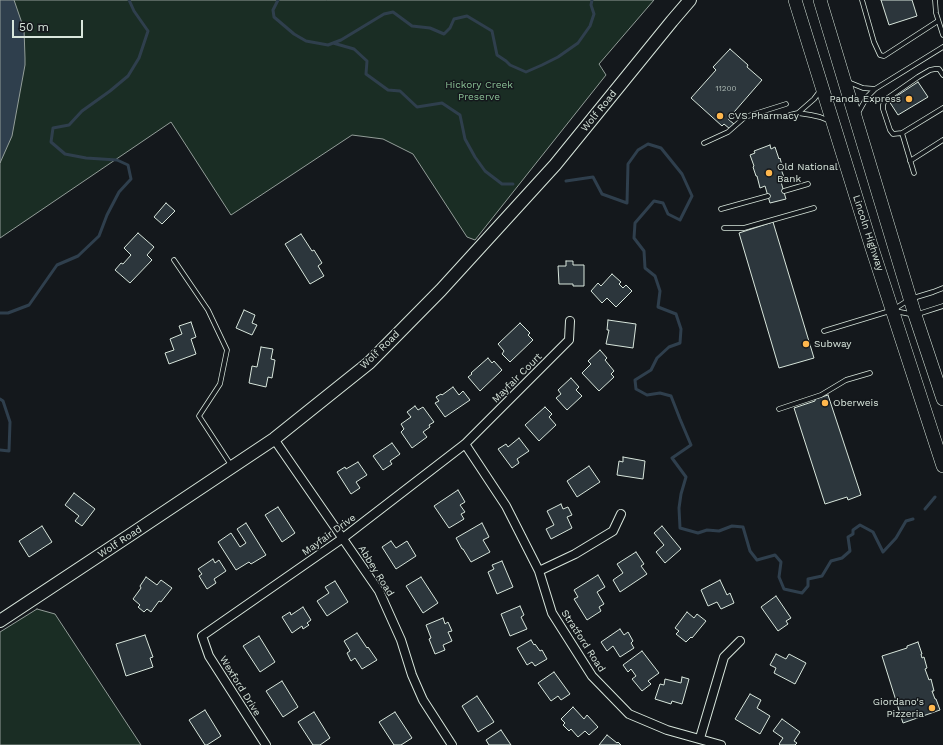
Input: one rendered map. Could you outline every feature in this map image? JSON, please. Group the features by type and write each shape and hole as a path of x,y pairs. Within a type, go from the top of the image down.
{"main road":[{"name":"Wolf Road","path":"0,621 274,439 369,363 441,290 556,165 690,0"},
{"name":"Lincoln Highway","path":"795,0 943,466"},
{"name":"Lincoln Highway","path":"820,0 910,299 943,399"}],"street":[{"name":"Mayfair Court","path":"465,444 569,340 570,321"},
{"name":"Abbey Road","path":"274,439 379,591 401,640 412,675 421,694 452,745"},
{"name":"Mayfair Drive","path":"202,636 343,538 465,444"},
{"name":"Stratford Road","path":"465,444 506,506 539,571 552,613 592,676 629,714 667,730 721,745"},
{"path":"539,571 575,554 613,531 621,514"},
{"name":"Wexford Drive","path":"202,636 209,656 266,745"},
{"path":"700,738 724,657 740,641"}],"lane":[{"path":"862,0 874,42 880,55 884,56 938,21"},
{"path":"935,0 936,13 943,35"},
{"path":"855,117 875,89 943,47"},
{"path":"943,75 939,69 930,70 886,100 883,105 890,130 893,134 902,133 943,108"},
{"path":"844,80 863,88 875,89"},
{"path":"798,113 814,99 822,88"},
{"path":"704,143 728,132 745,117 786,104"},
{"path":"790,115 798,113 811,114 833,123"},
{"path":"902,133 914,173"},
{"path":"910,160 943,140"},
{"path":"784,192 808,184"},
{"path":"721,209 768,196"},
{"path":"724,228 744,228 814,208"},
{"path":"174,260 208,310 227,350 220,384 199,416 232,467"},
{"path":"824,331 893,310 910,299 943,288"},
{"path":"893,310 915,315 943,306"},
{"path":"779,409 821,395 846,380 870,374"}],"green space":[{"name":"Hickory Creek Preserve","path":"0,0 654,0 599,64 606,75 475,240 467,237 413,154 383,139 352,135 231,215 171,122 0,238"},
{"path":"37,609 55,614 141,745 0,745 0,632"}],"water":[{"path":"0,0 14,0 24,29 25,65 12,136 0,163"}],"building":[{"path":"881,0 912,0 917,16 889,25"},
{"name":"CVS Pharmacy","path":"730,49 762,80 728,119 734,124 730,129 724,124 722,126 691,98 716,70 713,67"},
{"name":"Panda Express","path":"918,82 928,97 898,115 889,101"},
{"name":"Old National Bank","path":"770,145 771,149 775,147 779,159 780,158 783,169 781,169 785,180 781,182 786,199 770,203 765,186 760,188 750,155 755,153 754,151"},
{"path":"166,203 175,211 162,224 154,217"},
{"path":"773,222 814,358 779,368 739,233"},
{"path":"138,233 154,247 147,255 152,260 130,283 115,270 131,255 124,248"},
{"path":"301,234 322,263 318,266 324,276 310,284 285,244"},
{"path":"566,261 573,261 573,265 584,265 584,286 559,284 558,266 566,266"},
{"path":"612,274 621,282 619,284 623,288 626,285 632,291 616,307 607,298 602,303 591,291 598,283 601,286"},
{"path":"244,310 255,315 252,323 257,325 252,335 236,328"},
{"path":"608,320 636,324 633,348 606,344 609,330 607,330"},
{"path":"191,322 196,337 191,339 196,354 169,364 165,353 174,350 170,339 182,334 179,326"},
{"path":"520,323 530,333 528,335 533,340 510,362 502,354 504,351 498,344"},
{"path":"261,347 273,349 271,359 275,360 272,378 268,377 266,387 249,383 252,366 257,367"},
{"path":"600,350 607,358 605,360 614,371 611,374 614,377 599,391 582,373 591,364 588,361"},
{"path":"488,358 492,363 494,361 502,370 480,391 468,377"},
{"path":"571,378 579,387 576,390 582,396 567,410 556,398 561,394 558,390"},
{"path":"453,387 459,395 463,391 470,400 445,417 435,403 439,401 436,397 441,394 442,395"},
{"path":"828,395 861,495 848,500 847,497 825,504 794,408"},
{"path":"415,406 418,410 423,407 434,422 423,432 427,437 412,448 401,432 404,429 401,424 411,417 407,412"},
{"path":"545,407 552,414 549,417 556,425 539,441 525,425"},
{"path":"519,438 529,451 517,459 519,463 512,468 498,449 506,444 508,447"},
{"path":"392,443 400,454 390,461 392,464 383,470 373,456"},
{"path":"623,457 645,461 643,479 617,475 619,461 623,462"},
{"path":"358,462 367,475 356,482 360,488 351,494 337,472"},
{"path":"589,466 600,482 577,497 567,481"},
{"path":"458,490 465,502 460,505 465,512 461,514 464,519 449,528 434,506"},
{"path":"74,493 95,509 82,526 75,521 79,516 65,505"},
{"path":"561,504 563,509 568,507 572,515 567,517 572,528 551,539 546,529 554,525 547,511"},
{"path":"278,507 295,533 282,542 265,515"},
{"path":"246,523 266,555 251,564 249,562 236,570 218,542 231,533 240,547 246,543 237,529"},
{"path":"482,523 489,537 483,540 490,552 471,562 456,538"},
{"path":"42,526 52,542 29,557 19,541"},
{"path":"662,526 681,549 665,563 656,552 664,545 654,533"},
{"path":"391,541 396,548 407,541 416,556 396,569 382,547"},
{"path":"636,552 644,564 641,566 647,574 620,592 613,580 623,573 617,564"},
{"path":"213,559 215,563 219,560 226,571 214,579 216,583 207,589 199,576 202,574 198,569"},
{"path":"502,561 513,587 497,594 488,572 494,569 492,565"},
{"path":"598,575 605,587 597,592 604,604 599,607 601,611 587,620 574,599 578,597 574,590"},
{"path":"146,577 157,585 161,580 172,588 161,602 159,601 151,612 147,609 144,612 138,607 140,605 133,599 141,588 140,586"},
{"path":"421,577 438,603 423,613 406,586"},
{"path":"720,580 727,595 730,593 734,603 721,609 717,602 708,606 701,590"},
{"path":"335,581 348,602 327,616 317,601 329,593 325,587"},
{"path":"776,596 791,618 786,621 788,624 778,631 761,607"},
{"path":"520,606 524,615 521,617 527,629 510,636 501,614"},
{"path":"303,607 311,620 307,623 309,625 303,629 302,626 292,633 282,617 290,612 291,615"},
{"path":"687,612 694,618 697,614 706,621 692,638 691,637 686,642 676,634 679,631 675,628"},
{"path":"443,618 445,624 448,622 452,631 448,632 452,641 443,645 445,650 435,654 429,639 431,638 426,625"},
{"path":"620,629 624,635 628,632 633,641 631,643 634,648 620,657 613,646 607,651 601,642"},
{"path":"357,633 377,660 362,669 355,658 351,661 347,653 350,651 344,641"},
{"path":"145,635 153,657 150,658 153,667 126,676 116,644"},
{"path":"259,636 275,662 260,672 243,646"},
{"path":"531,640 540,651 542,650 547,659 535,666 532,662 527,665 517,648"},
{"path":"918,642 922,658 924,657 927,668 925,669 929,680 931,679 934,691 932,691 940,710 903,723 882,656 907,648 907,646"},
{"path":"642,651 659,673 648,681 651,684 642,691 632,679 636,676 631,669 628,672 623,665"},
{"path":"776,654 786,659 789,654 806,663 795,684 774,673 776,668 770,665"},
{"path":"554,672 570,694 561,700 558,696 551,701 538,683"},
{"path":"682,677 689,679 682,704 672,701 671,704 655,699 660,684 664,685 665,679 681,683"},
{"path":"282,681 298,707 283,717 266,691"},
{"path":"750,694 761,700 757,708 770,716 760,734 735,719"},
{"path":"477,696 494,722 478,732 462,706"},
{"path":"573,707 584,719 587,715 598,727 589,735 585,731 578,737 571,729 569,731 563,725 565,723 561,719"},
{"path":"205,710 221,736 207,745 205,745 189,720"},
{"path":"314,712 330,738 320,745 313,745 298,722"},
{"path":"395,712 412,738 401,745 394,745 379,722"},
{"path":"782,719 800,732 794,741 797,743 795,745 779,744 783,738 773,731"},
{"path":"501,730 511,745 489,745 486,740"},
{"path":"607,735 617,743 618,742 621,745 599,745"}],"waterway":[{"path":"0,313 8,313 29,305 57,265 78,256 99,236 107,215 119,192 131,179 128,165 117,160 86,158 65,154 51,142 53,128 69,125 82,111 128,76 139,58 148,31 134,11 129,0"},
{"path":"278,0 273,10 274,17 294,34 306,41 328,45 341,40 384,14 393,12 412,26 430,28 444,34 450,28 454,19 467,16 492,31 497,55 510,65 526,72 558,57 578,43 590,26 594,14 591,5 592,0"},
{"path":"333,43 354,49 367,61 366,74 388,90 400,91 417,107 442,103 460,115 465,139 485,171 502,184 513,184"},
{"path":"566,181 593,177 602,194 627,203 628,164 638,150 648,144 661,148 682,174 692,196 680,220 668,214 663,203 654,201 635,223 634,238 644,251 645,268 655,276 660,291 658,307 676,314 681,329 680,343 669,347 657,358 651,370 635,380 636,389 647,395 660,393 671,396 691,445 672,458 686,477 679,508 680,528 698,533 707,530 719,531 732,526 743,527 750,551 757,560 775,555 781,562 779,577 784,589 802,593 808,586 808,579 822,576 831,561 842,558 850,551 848,537 853,534 853,530 860,525 873,532 883,552 896,538 906,521 913,519"},
{"path":"0,399 3,401 10,422 9,451 0,450"},
{"path":"925,509 935,497"}],"place":[{"name":"Panda Express","path":"909,99"},
{"name":"CVS Pharmacy","path":"720,116"},
{"name":"Old National Bank","path":"769,173"},
{"name":"Subway","path":"806,344"},
{"name":"Oberweis","path":"825,403"},
{"name":"Giordano's Pizzeria","path":"932,708"}]}
